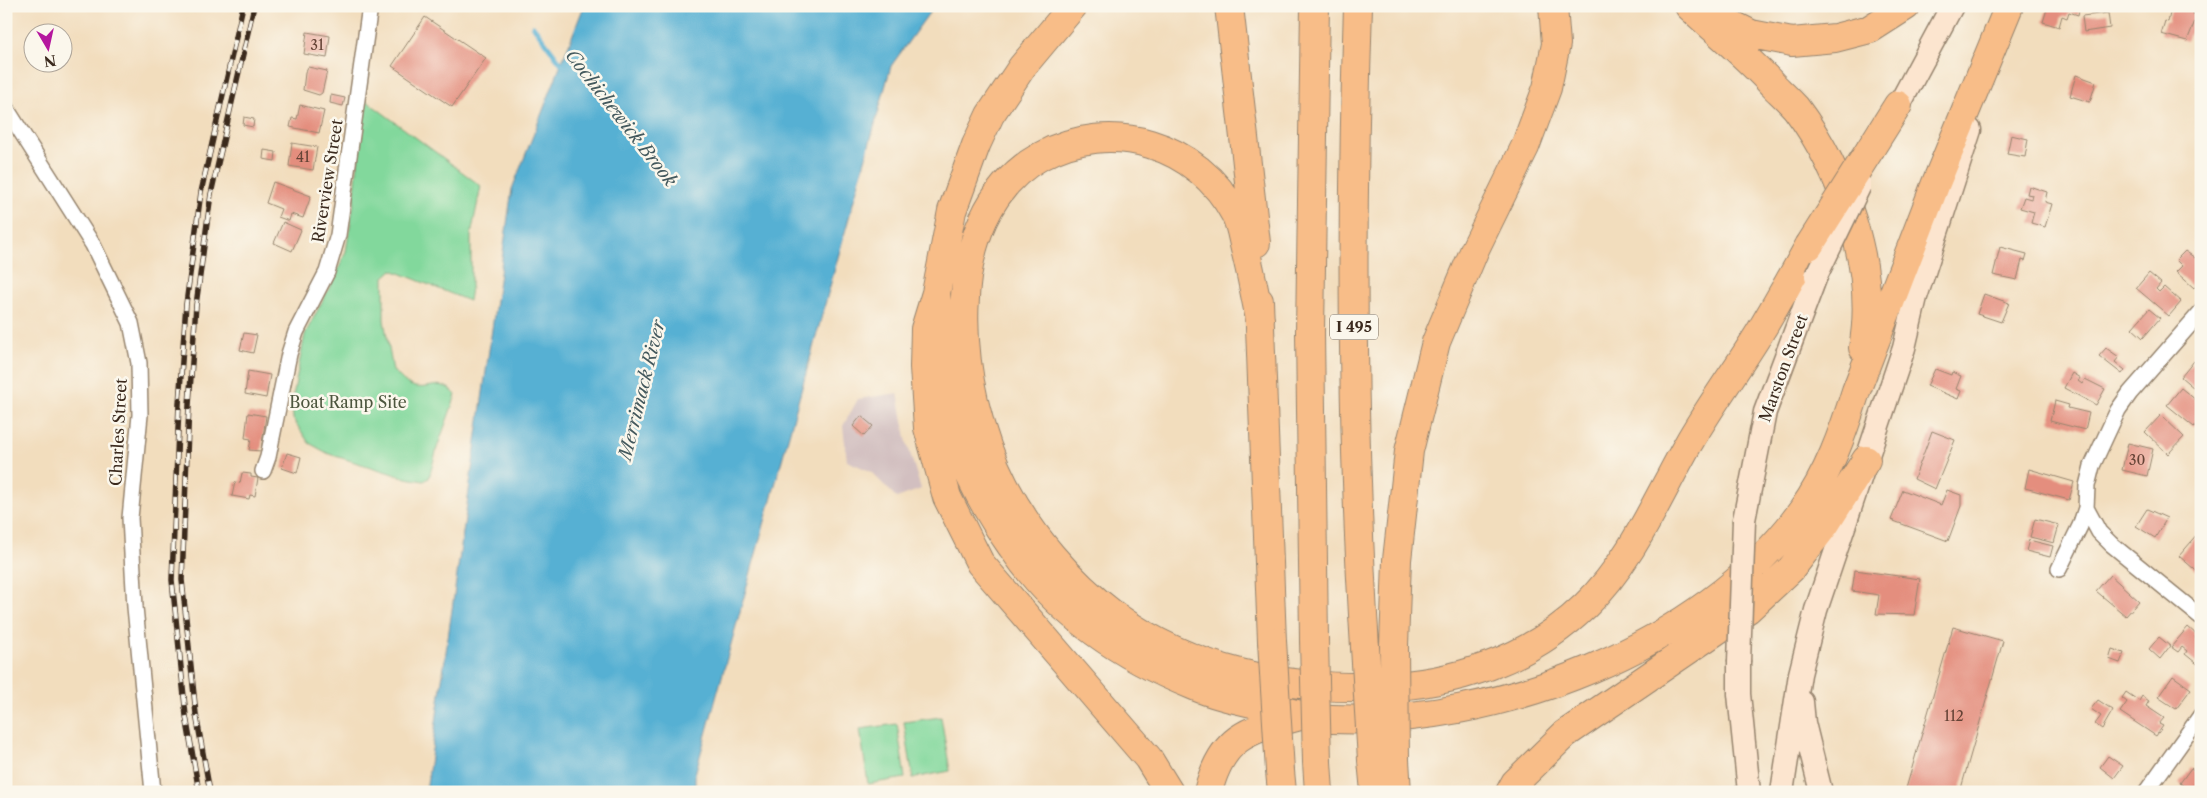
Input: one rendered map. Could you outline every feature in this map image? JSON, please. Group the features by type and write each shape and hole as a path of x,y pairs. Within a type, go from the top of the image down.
{"highway":[{"path":"1073,6 1022,67 990,115 976,145 952,211 936,293 926,329 924,367 928,428 947,497 980,562 1148,758 1169,792"},
{"path":"1229,6 1255,227 1272,641 1281,781"},
{"name":"I 495","path":"1315,6 1310,332 1314,640 1319,792"},
{"name":"I 495","path":"1358,6 1352,240 1358,540 1365,647 1384,760 1375,792"},
{"path":"1397,792 1384,760 1394,646 1397,560 1409,451 1434,352 1475,248 1525,147 1547,88 1556,44 1553,6"},
{"path":"1688,6 1753,63 1796,108 1829,161 1856,233 1864,279 1867,330 1856,391"},
{"path":"1696,6 1751,34 1792,42 1835,38 1870,29 1906,6"},
{"path":"936,293 946,401 966,465 997,525 1029,570 1048,592 1094,633 1152,667 1213,693 1301,716 1331,719 1382,718 1426,715 1476,707 1568,678 1608,661 1647,641 1695,612 1720,594 1760,560 1801,513 1818,487 1845,427 1856,391 1936,183 2010,6"},
{"path":"1260,320 1238,218 1221,192 1200,169 1175,152 1147,143 1117,138 1068,145 1044,154 1025,166 1003,187 988,209 978,231 968,271 964,322 971,386 980,426 1002,482 1023,518 1069,574 1117,616 1174,651 1224,669 1293,684 1336,688 1440,681 1496,664 1556,630 1585,606 1626,554 1712,403 1760,333 1809,246 1872,152 1898,105"},
{"path":"1510,792 1515,783 1565,734 1748,609 1791,569 1825,525 1866,460"},
{"path":"1208,792 1213,770 1229,744 1257,728 1301,716"}],"main road":[{"path":"1898,105 1952,6"},
{"path":"1782,792 1800,674 1816,610 1904,348 1916,297 2010,6"},
{"name":"Marston Street","path":"1749,792 1739,694 1744,520 1765,412 1816,276 1872,152"},
{"path":"1800,674 1804,723 1820,792"}],"street":[{"name":"Riverview Street","path":"263,471 268,458 289,354 296,332 327,272 338,235 370,6"},
{"name":"Charles Street","path":"6,108 93,245 131,323 139,362 140,415 130,518 135,608 153,792"},
{"path":"2058,569 2080,526 2086,508 2087,486 2092,466 2118,410 2130,393 2201,312"},
{"path":"2086,508 2099,532 2111,544 2201,617"},
{"path":"2146,792 2201,715"}],"shaded area":[{"path":"898,393 907,443 921,489 897,498 870,471 847,461 843,426 858,399"}],"green space":[{"name":"Boat Ramp Site","path":"364,99 481,186 471,235 471,288 469,301 392,270 384,277 384,320 393,371 412,386 445,386 456,395 437,448 429,478 424,481 406,478 329,454 309,443 293,419 292,401 305,334 336,275 346,251 354,202"},
{"path":"941,717 950,771 913,778 904,722"},
{"path":"897,724 905,778 868,784 860,729"}],"water":[{"name":"Merrimack River","path":"584,6 934,6 891,66 695,774 695,792 426,792 512,189"}],"building":[{"path":"2048,6 2058,9 2059,6 2080,6 2078,15 2069,12 2067,18 2062,16 2059,27 2043,22"},
{"path":"2168,6 2198,6 2193,14 2197,16 2187,41 2161,34 2165,21 2168,22 2171,9 2167,8"},
{"path":"2108,13 2110,28 2084,32 2082,16"},
{"path":"425,17 486,58 452,107 392,66"},
{"path":"307,32 330,36 327,58 304,54"},
{"path":"308,67 327,71 322,93 319,95 303,90 305,73"},
{"path":"2076,75 2096,82 2090,102 2070,96"},
{"path":"331,95 345,98 343,106 330,103"},
{"path":"300,105 324,111 319,133 290,127 292,118 297,119"},
{"path":"244,117 254,119 253,127 243,125"},
{"path":"2011,135 2028,139 2025,157 2007,154"},
{"path":"292,143 317,147 313,170 289,166"},
{"path":"264,150 276,152 275,161 263,159"},
{"path":"273,182 311,196 303,218 291,214 289,221 278,217 281,209 266,203"},
{"path":"2029,186 2047,192 2045,202 2052,204 2045,227 2031,223 2034,212 2020,208 2024,197 2031,199 2032,195 2027,194"},
{"path":"283,222 301,230 292,251 274,243"},
{"path":"2000,247 2027,254 2025,261 2022,260 2017,280 1993,275"},
{"path":"2185,251 2201,262 2201,280 2194,288 2176,272 2182,266 2176,260"},
{"path":"2149,273 2161,283 2156,289 2159,292 2164,287 2181,302 2169,316 2136,288"},
{"path":"1984,294 2009,303 2001,322 1977,314"},
{"path":"2149,309 2160,318 2143,338 2132,328"},
{"path":"244,333 257,335 253,353 240,350"},
{"path":"2106,348 2119,357 2115,362 2125,370 2122,374 2099,356"},
{"path":"2194,361 2201,366 2201,394 2181,377"},
{"path":"1935,369 1951,375 1952,372 1961,376 1956,389 1961,391 1958,399 1927,386"},
{"path":"248,371 270,375 266,398 245,394"},
{"path":"2072,373 2080,378 2078,381 2082,384 2085,379 2105,389 2096,405 2064,388"},
{"path":"2181,388 2201,404 2201,418 2194,427 2167,405"},
{"path":"2055,401 2069,405 2068,408 2089,413 2085,430 2050,421"},
{"path":"248,413 266,416 261,451 249,450 251,439 245,438"},
{"path":"2161,415 2184,437 2168,454 2145,432"},
{"path":"861,416 873,426 864,436 853,426"},
{"path":"1932,431 1955,440 1935,489 1914,479"},
{"path":"2128,443 2153,449 2147,476 2122,470"},
{"path":"287,453 301,457 297,473 282,468"},
{"path":"2029,469 2074,482 2069,500 2025,488"},
{"path":"242,473 251,474 251,477 258,478 255,496 250,495 249,499 232,496 235,482 240,483"},
{"path":"1903,490 1941,505 1947,490 1961,495 1961,506 1948,541 1891,520"},
{"path":"2147,509 2167,518 2155,538 2136,526"},
{"path":"2035,519 2059,525 2054,543 2030,537"},
{"path":"2198,534 2201,536 2201,575 2179,556"},
{"path":"2029,540 2053,546 2050,557 2026,551"},
{"path":"1855,570 1920,579 1914,615 1876,614 1879,595 1852,591"},
{"path":"2110,575 2139,601 2126,616 2096,591"},
{"path":"1953,627 2003,641 1960,792 1905,792"},
{"path":"2188,627 2197,635 2195,638 2201,643 2201,667 2185,654 2187,651 2182,647 2178,652 2171,647"},
{"path":"2159,637 2170,646 2160,659 2149,649"},
{"path":"2112,649 2124,653 2120,663 2109,659"},
{"path":"2173,676 2191,689 2176,709 2158,697"},
{"path":"2126,692 2139,701 2142,696 2149,701 2146,706 2164,718 2159,724 2163,726 2156,736 2120,712 2127,702 2122,698"},
{"path":"2098,700 2113,710 2102,729 2095,724 2101,716 2091,709"},
{"path":"2108,756 2123,766 2114,778 2100,767"},
{"path":"2191,768 2201,775 2201,792 2192,792 2180,783"}],"waterway":[{"name":"Cochichewick Brook","path":"533,26 564,67"}],"railway":[{"path":"199,792 186,716 172,580 179,404 186,304 201,192 243,6"},
{"path":"210,792 196,714 182,580 189,405 196,305 211,194 254,6"}]}
